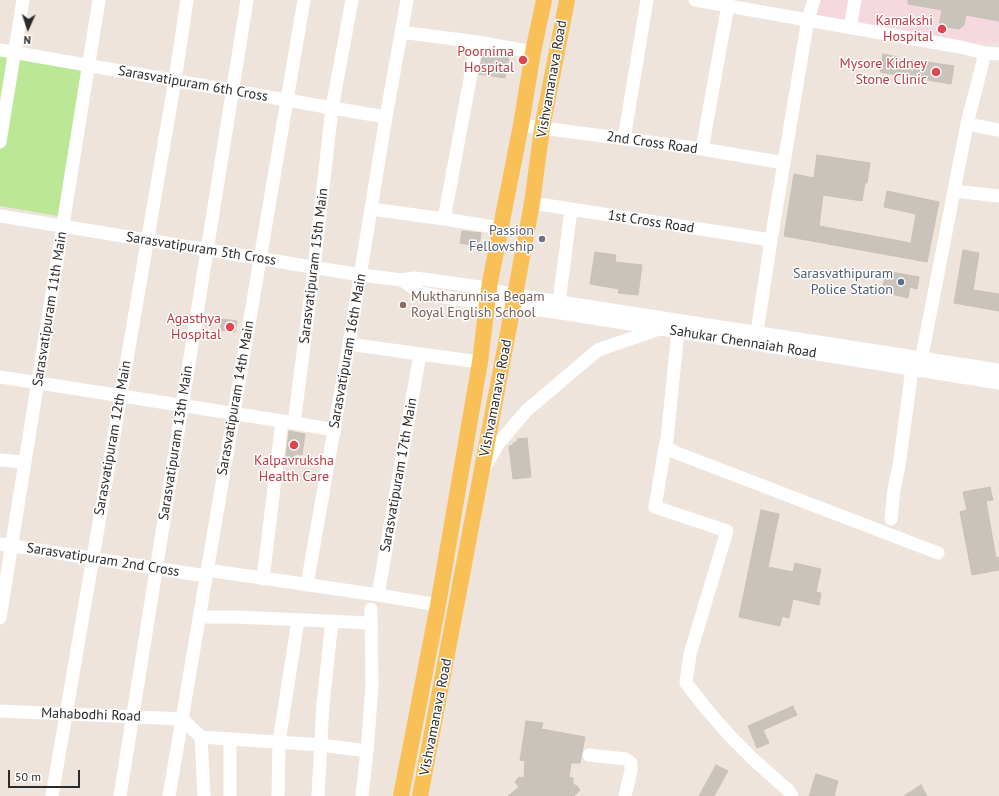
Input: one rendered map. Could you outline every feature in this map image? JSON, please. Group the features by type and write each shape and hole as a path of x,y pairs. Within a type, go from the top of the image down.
{"main road":[{"name":"Vishvamanava Road","path":"401,796 438,605 480,362 488,297 544,0"},
{"name":"Vishvamanava Road","path":"420,796 514,301 532,203 542,128 567,0"}],"street":[{"path":"0,142 23,0"},
{"name":"Sarasvatipuram 11th Main","path":"0,618 6,545 25,462 99,0"},
{"name":"Sarasvatipuram 12th Main","path":"52,796 175,80 187,0"},
{"name":"Sarasvatipuram 13th Main","path":"120,796 247,0"},
{"name":"Sarasvatipuram 14th Main","path":"169,796 304,0"},
{"name":"Sarasvatipuram 15th Main","path":"263,579 314,268 332,108 352,0"},
{"name":"Sarasvatipuram 16th Main","path":"307,585 335,430 386,117 407,0"},
{"path":"624,139 647,0"},
{"path":"695,0 960,47 985,53 999,54"},
{"path":"757,332 808,20 814,0"},
{"path":"850,27 855,0"},
{"path":"702,150 728,5"},
{"path":"401,32 477,42 533,52"},
{"path":"444,219 477,42"},
{"name":"Sarasvatipuram 6th Cross","path":"0,50 386,117"},
{"path":"891,519 894,489 918,366 967,124 985,53"},
{"path":"967,124 999,130"},
{"name":"2nd Cross Road","path":"521,125 784,162"},
{"path":"954,191 999,196"},
{"name":"1st Cross Road","path":"532,203 771,240"},
{"path":"372,209 501,228"},
{"path":"559,302 571,210"},
{"name":"Sarasvatipuram 5th Cross","path":"0,216 314,268 402,280 420,293 488,297"},
{"name":"Sahukar Chennaiah Road","path":"488,297 514,301 555,312 678,332 918,366 999,370"},
{"name":"Sahukar Chennaiah Road","path":"514,301 559,302 757,332 999,383"},
{"path":"482,472 498,444 527,410 598,350 661,329"},
{"path":"678,332 667,438 655,508 727,531 690,654 686,683 730,736 756,762 788,790 792,796"},
{"path":"349,344 480,362"},
{"name":"Sarasvatipuram 17th Main","path":"378,595 420,354"},
{"path":"0,377 335,430"},
{"path":"665,447 677,453 938,553"},
{"path":"0,460 25,462"},
{"name":"Sarasvatipuram 2nd Cross","path":"6,545 156,568 263,579 438,605"},
{"path":"362,796 372,686 371,609"},
{"path":"199,617 236,617 371,623"},
{"path":"278,796 279,742 298,620"},
{"path":"318,796 323,704 332,621"},
{"name":"Mahabodhi Road","path":"0,711 182,719"},
{"path":"182,719 201,737 321,745 367,751"},
{"path":"201,737 204,796"},
{"path":"230,739 230,796"},
{"path":"589,755 626,760 631,763 631,771 625,796"}],"shaded area":[{"name":"Kamakshi Hospital","path":"820,0 999,0 999,42 962,43 815,16"}],"green space":[{"path":"0,55 82,69 58,216 0,206"}],"building":[{"name":"Kamakshi Hospital","path":"908,0 999,0 999,21 966,15 964,25 959,29 939,26 942,10 908,4"},
{"path":"483,51 509,56 505,78 479,74"},
{"path":"883,54 898,57 896,64 920,68 921,61 954,66 951,84 880,72"},
{"path":"817,155 870,163 862,201 823,195 819,226 911,243 916,214 884,207 887,191 939,202 927,262 784,236 794,174 814,178"},
{"path":"462,231 481,233 479,246 460,243"},
{"path":"963,250 979,253 973,290 999,294 999,311 954,303"},
{"path":"595,252 616,255 615,262 642,265 638,295 618,293 619,289 590,284"},
{"name":"Sarasvathipuram Police Station","path":"886,271 919,277 917,289 910,287 908,298 882,292"},
{"path":"222,319 237,321 235,332 220,330"},
{"path":"289,431 305,434 302,455 295,454 294,459 286,457"},
{"path":"527,438 531,477 513,479 509,446 517,442 517,439"},
{"path":"990,487 993,500 986,501 996,558 999,557 999,570 972,575 960,512 967,510 963,492"},
{"path":"761,510 779,514 768,567 793,572 795,563 821,569 816,592 821,593 819,605 793,599 789,618 782,616 780,626 739,617"},
{"path":"793,706 797,715 763,730 769,743 757,748 748,726"},
{"path":"526,721 543,723 541,729 585,737 580,763 571,763 569,777 573,778 573,784 580,790 574,796 508,796 519,787 515,782 519,777 524,778 525,761 520,760"},
{"path":"716,765 728,771 714,796 699,796"},
{"path":"816,774 838,781 834,796 809,796"},
{"path":"921,785 927,796 904,796"}],"place":[{"name":"Kamakshi Hospital","path":"942,29"},
{"name":"Poornima Hospital","path":"523,60"},
{"name":"Mysore Kidney Stone Clinic","path":"936,72"},
{"name":"Passion Fellowship","path":"542,239"},
{"name":"Sarasvathipuram Police Station","path":"901,282"},
{"name":"Muktharunnisa Begam Royal English School","path":"403,305"},
{"name":"Agasthya Hospital","path":"230,327"},
{"name":"Kalpavruksha Health Care","path":"294,445"}]}
